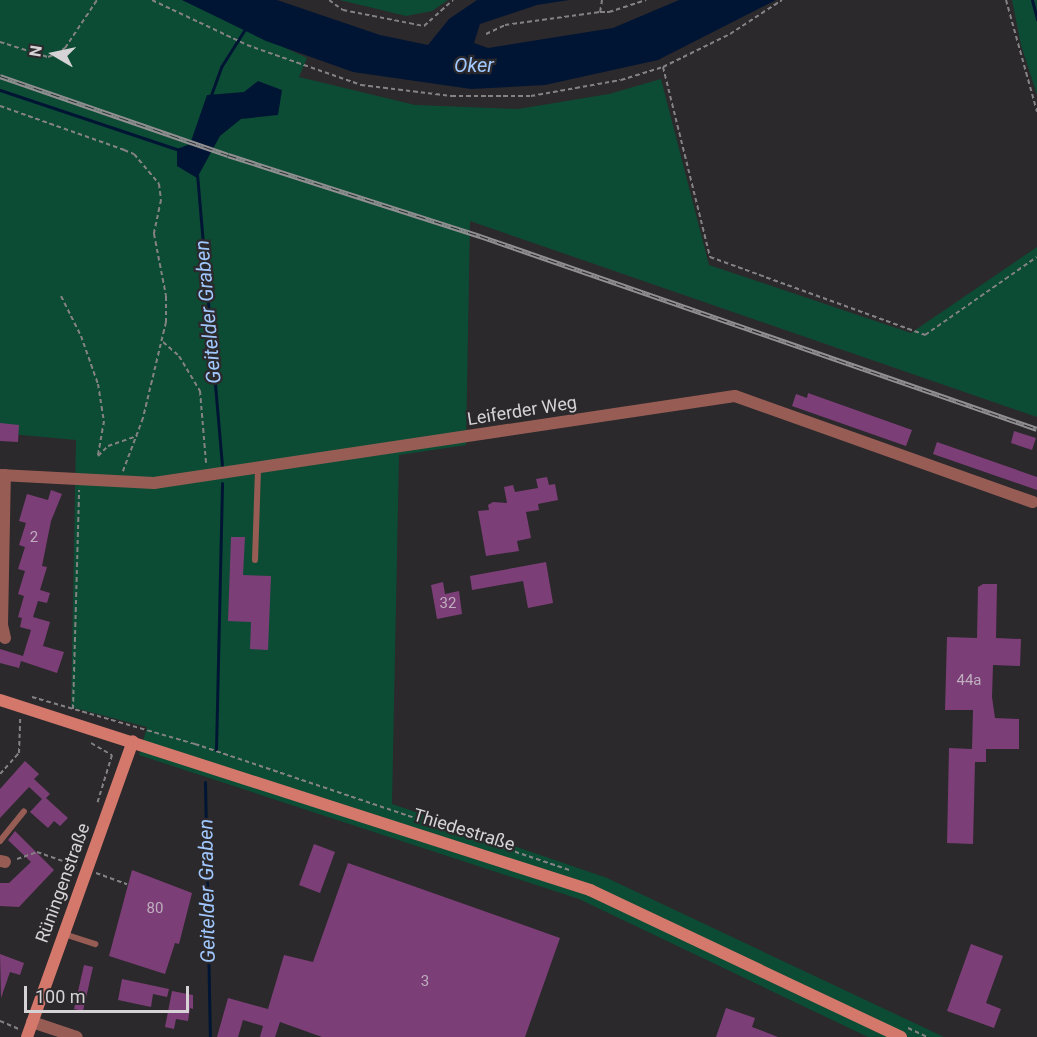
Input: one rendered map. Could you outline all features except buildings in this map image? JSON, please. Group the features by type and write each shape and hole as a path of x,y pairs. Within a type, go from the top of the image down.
{"street":[{"name":"Leiferder Weg","path":"3,475 117,484 207,475 735,396 1033,502"},
{"path":"3,475 2,625 5,638"},
{"name":"Thiedestraße","path":"0,700 590,890 901,1037"},
{"name":"Rüningenstraße","path":"24,1033 32,1022 133,741"},
{"path":"32,1022 77,1037"}],"lane":[{"path":"255,560 258,468"},
{"path":"0,841 24,812"},
{"path":"63,934 95,944"}],"path":[{"path":"0,42 48,57 56,54 65,48 98,0"},
{"path":"152,0 247,45 361,86 451,96 531,96 621,80 663,67 730,34 782,0"},
{"path":"329,0 343,10 424,26 453,0"},
{"path":"600,12 602,0"},
{"path":"486,34 505,25 600,12 646,0"},
{"path":"1006,0 1037,112"},
{"path":"663,67 710,257 925,335 1037,256"},
{"path":"0,106 134,154 159,184 161,200 154,234 167,309 163,342 137,436 117,484"},
{"path":"61,296 98,384 104,421 98,456 108,446 137,436"},
{"path":"163,342 179,356 200,391 207,475"},
{"path":"73,709 79,481"},
{"path":"26,695 110,720"},
{"path":"0,774 19,753 20,719"},
{"path":"95,811 112,755 101,746"},
{"path":"3,861 37,852 76,866 80,855"},
{"path":"86,869 127,884"},
{"path":"0,1020 24,1033"}],"green space":[{"path":"0,0 182,0 307,58 299,77 415,105 518,109 609,94 661,79 709,265 911,333 1037,247 1037,417 470,221 466,445 399,455 392,804 607,878 944,1037 868,1037 579,899 139,755 147,727 71,707 76,440 0,433"},
{"path":"340,0 448,0 432,11 406,16"},
{"path":"1012,0 1037,0 1037,95 1021,45"}],"water":[{"name":"Oker","path":"182,0 277,0 380,35 428,45 449,19 477,0 569,0 537,5 480,24 474,43 488,48 613,28 679,0 776,0 658,60 545,85 471,89 353,72 266,41"},
{"path":"258,81 282,90 278,115 241,119 220,136 197,178 177,166 177,149 190,144 207,95 244,92"}],"waterway":[{"path":"1032,0 1037,19"},
{"path":"211,95 221,67 245,29"},
{"path":"0,90 179,150"},
{"name":"Geitelder Graben","path":"197,174 222,465"},
{"name":"Geitelder Graben","path":"216,750 222,483"},
{"name":"Geitelder Graben","path":"205,782 210,1037"}],"railway":[{"path":"0,76 228,155 480,236 1037,429"}]}
